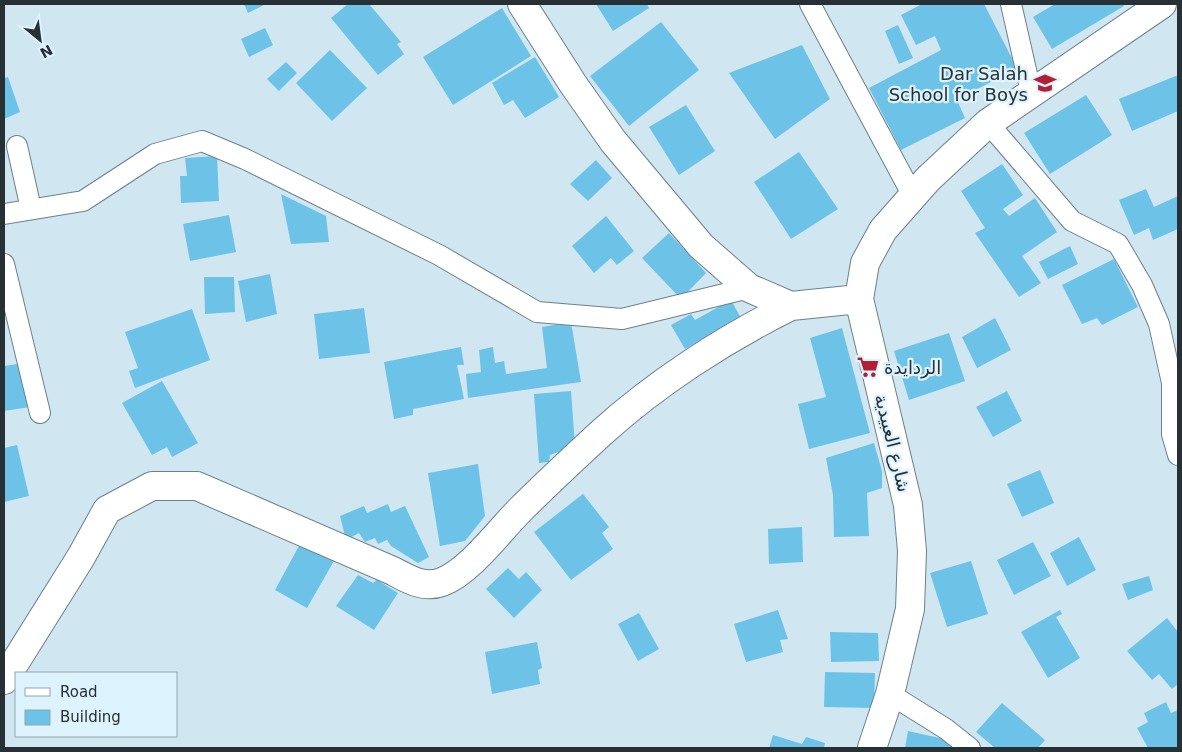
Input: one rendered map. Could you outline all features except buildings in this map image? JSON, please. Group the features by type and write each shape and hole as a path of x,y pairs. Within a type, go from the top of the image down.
{"street":[{"path":"522,4 568,77 613,141 701,246 749,288 791,306"},
{"path":"810,4 913,196"},
{"path":"1012,4 1030,92"},
{"name":"شارع العبيدية","path":"872,748 890,694 910,609 910,532 908,505 859,299 865,263 883,230 928,179 988,123 1030,92 1162,4"},
{"path":"988,123 1072,221 1118,244 1142,285 1159,324 1172,383 1172,434 1178,455"},
{"path":"4,214 83,201 155,154 202,141 245,159 440,255 537,312 622,319 749,288"},
{"path":"17,146 31,209"},
{"path":"4,264 40,413"},
{"path":"4,680 108,510 152,486 197,486 393,570 419,584 442,582 486,547 519,511 600,433 642,400 744,330 791,306 859,299"},
{"path":"890,694 946,729 970,748"}],"place":[{"name":"Dar Salah School for Boys","path":"1045,83"},
{"name":"الردايدة","path":"868,367"}]}
